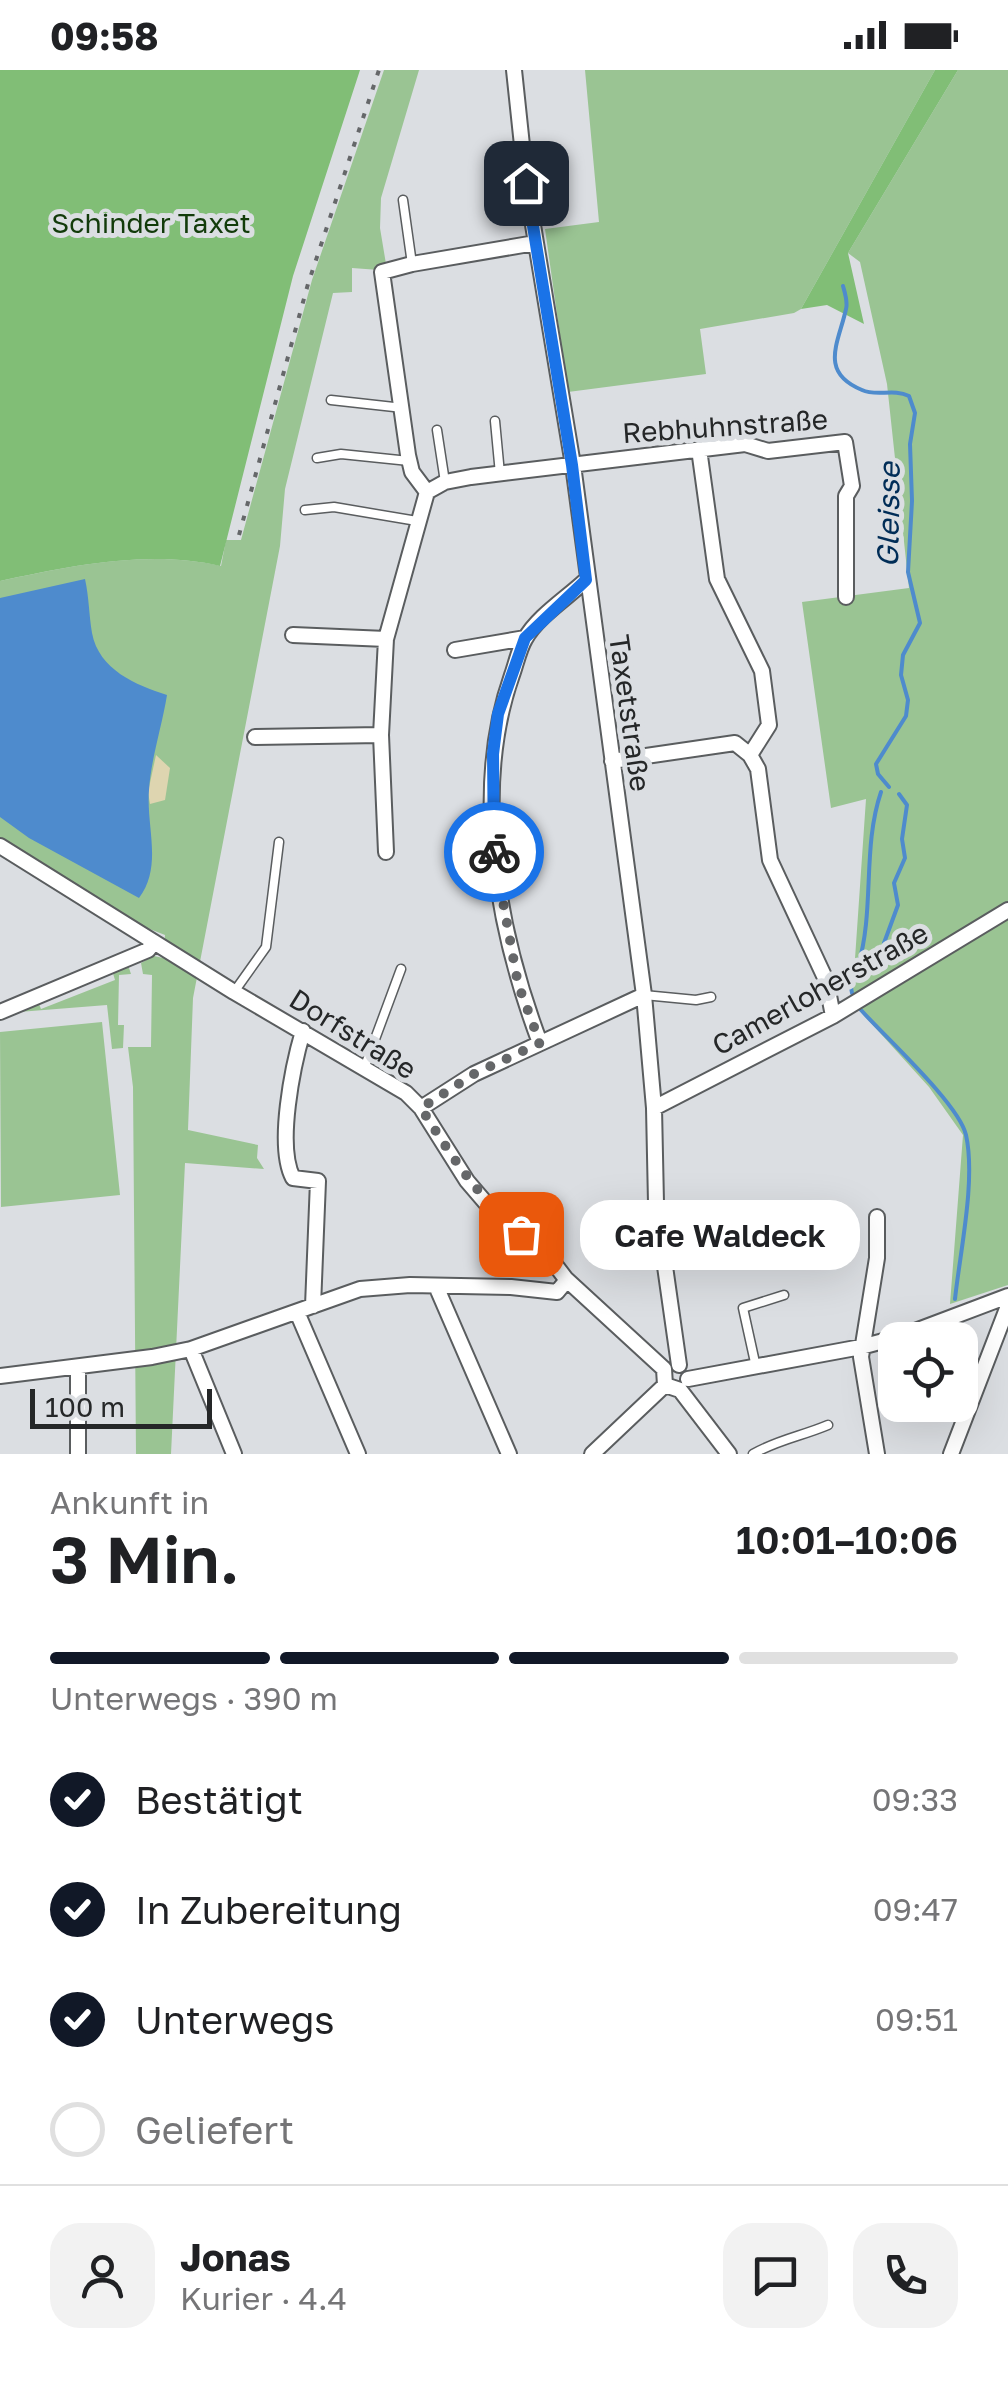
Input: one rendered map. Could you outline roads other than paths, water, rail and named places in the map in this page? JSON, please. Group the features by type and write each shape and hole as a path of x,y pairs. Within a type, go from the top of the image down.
{"street":[{"name":"Taxetstraße","path":"514,70 535,243 572,465 644,995 654,1108 656,1203 675,1378"},
{"path":"427,492 409,461 382,272 535,243"},
{"name":"Rebhuhnstraße","path":"445,482 746,444 768,452 844,442 852,486 846,496 846,597"},
{"path":"700,449 717,579 762,671 769,725 750,755"},
{"path":"386,852 380,734 386,639 427,492 445,482"},
{"path":"540,1043 518,984 494,852 493,754 498,714 525,638 586,580"},
{"path":"292,635 386,639"},
{"path":"455,650 525,638"},
{"path":"254,737 380,734"},
{"path":"612,761 734,742 750,755 758,769 770,860 826,980 833,1016"},
{"name":"Dorfstraße","path":"0,846 234,992 406,1093 421,1108 467,1181 550,1258 567,1280 675,1378 730,1454"},
{"name":"Camerloherstraße","path":"654,1108 833,1016 1008,910"},
{"path":"0,1012 148,950 154,942"},
{"path":"421,1108 474,1074 644,995"},
{"path":"303,1031 296,1057 286,1145 292,1178 318,1182 313,1306"},
{"path":"878,1217 878,1258 861,1346 878,1454"},
{"path":"0,1376 191,1349 360,1289 511,1287 557,1292 567,1280"},
{"path":"436,1286 510,1454"},
{"path":"592,1454 675,1378 756,1367 902,1336 1008,1296"},
{"path":"951,1454 1008,1306"},
{"path":"297,1312 358,1454"},
{"path":"191,1349 234,1454"},
{"path":"78,1367 78,1454"}],"lane":[{"path":"403,200 412,264"},
{"path":"331,400 404,408"},
{"path":"495,421 500,474"},
{"path":"437,430 445,482"},
{"path":"318,458 341,454 409,461"},
{"path":"305,510 334,507 417,521"},
{"path":"234,992 266,948 278,842"},
{"path":"365,1066 401,968"},
{"path":"644,995 696,1000 712,997"},
{"path":"756,1367 743,1308 784,1296"},
{"path":"752,1454 775,1440 798,1438 828,1425"}],"water":[{"path":"85,579 92,633 102,657 131,681 167,695 149,790 152,860 139,898 29,838 0,817 0,598"}],"waterway":[{"name":"Gleisse","path":"843,286 847,306 835,355 840,374 848,383 868,392 909,396 915,413 910,444 908,572 920,623 903,655 906,716 876,764 878,774 889,787"},
{"path":"858,966 866,923 872,835 881,792"},
{"name":"Gleisse","path":"884,943 898,905 894,883 905,858 902,839 907,805 899,794"},
{"name":"Gleisse","path":"852,993 854,973 869,958"},
{"name":"Gleisse","path":"861,1010 936,1089 966,1135 968,1194 955,1299"}],"railway":[{"path":"239,535 308,284 379,70"}],"place":[{"name":"Cafe Waldeck","path":"521,1234"}],"park label":[{"name":"Schinder Taxet","path":"151,223"}]}
